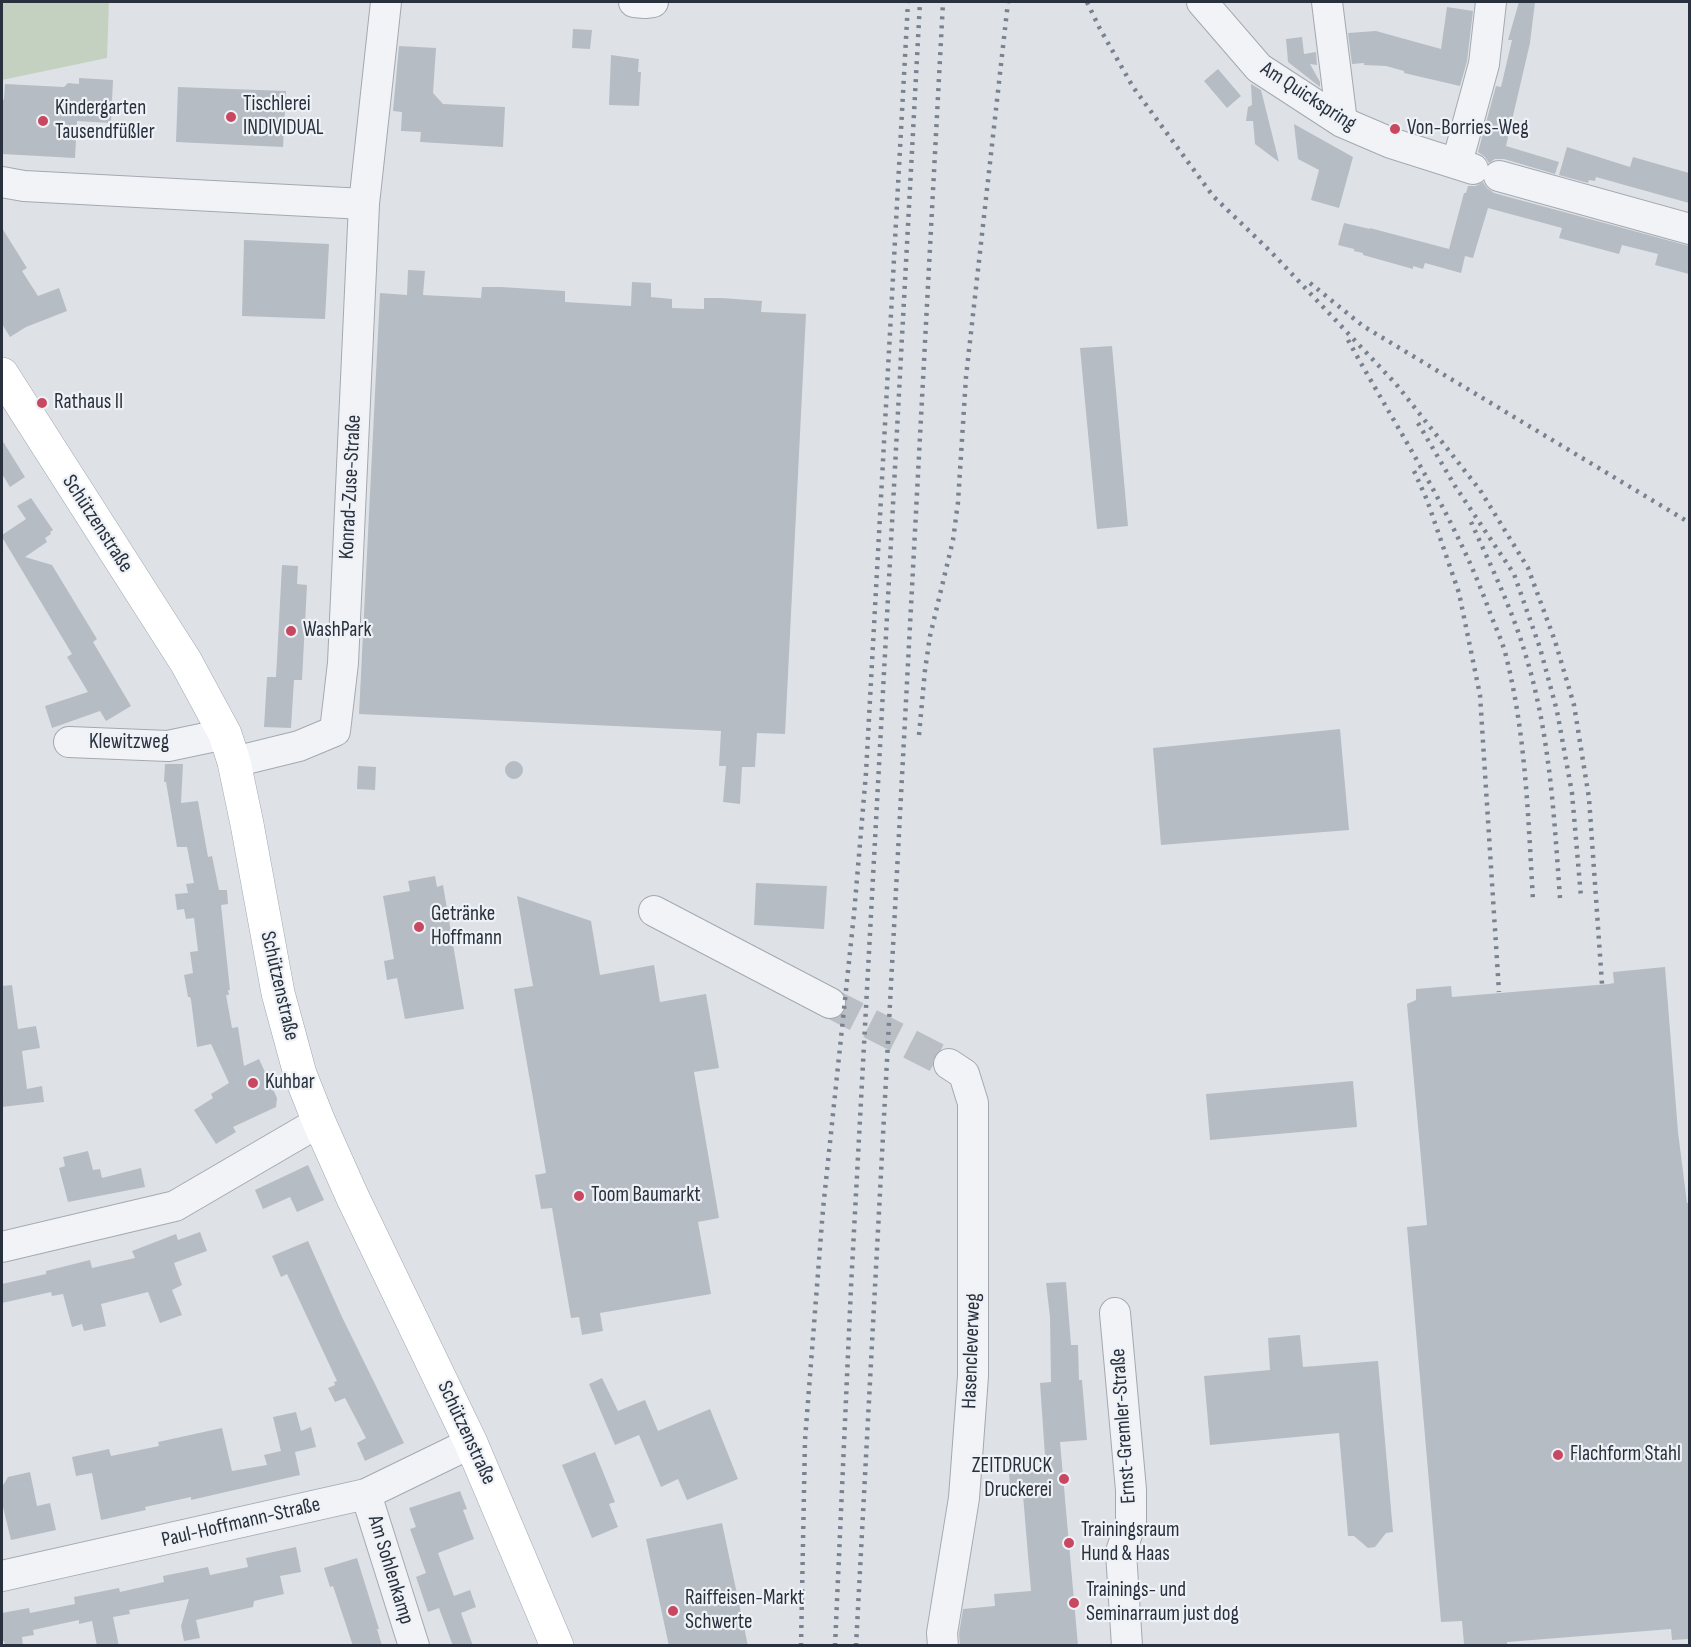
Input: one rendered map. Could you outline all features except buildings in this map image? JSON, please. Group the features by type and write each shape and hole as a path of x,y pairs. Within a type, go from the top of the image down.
{"main road":[{"name":"Schützenstraße","path":"2,374 186,662 230,748 247,824 278,993 300,1074 319,1122 387,1270 471,1443 557,1646"}],"street":[{"name":"Konrad-Zuse-Straße","path":"230,748 298,746 335,731 343,663 364,204 386,2"},
{"path":"634,2 653,2"},
{"name":"Am Quickspring","path":"1202,2 1259,68 1342,122 1391,143 1689,229"},
{"path":"1327,2 1342,122"},
{"path":"1476,169 1491,2"},
{"path":"2,182 24,186 364,204"},
{"name":"Klewitzweg","path":"69,742 230,748"},
{"path":"654,910 830,1003"},
{"name":"Hasencleverweg","path":"943,1646 942,1633 964,1498 973,1376 973,1102 964,1074 949,1064"},
{"path":"2,1247 175,1206 319,1122"},
{"name":"Ernst-Gremler-Straße","path":"1115,1313 1131,1490 1131,1522 1121,1552 1128,1646"},
{"name":"Paul-Hoffmann-Straße","path":"2,1576 366,1494 471,1443"},
{"name":"Am Sohlenkamp","path":"366,1494 414,1646"}],"green space":[{"path":"2,2 109,2 107,58 2,80"}],"tunnel":[{"path":"830,1003 949,1064"}],"railway":[{"path":"801,1646 805,1440 823,1209 854,914 866,773 908,2"},
{"path":"835,1646 851,1287 920,2"},
{"path":"856,1646 943,2"},
{"path":"919,735 930,636 953,540 958,502 966,377 1008,2"},
{"path":"1087,2 1133,87 1213,196 1272,253 1396,384 1480,490 1528,568 1555,641 1574,705 1589,798 1602,984"},
{"path":"1310,283 1363,326 1690,523"},
{"path":"1348,340 1442,506 1475,574 1503,647 1518,713 1522,744 1533,900"},
{"path":"1418,423 1455,486 1514,574 1540,648 1557,711 1572,793 1581,897"},
{"path":"1414,471 1427,500 1459,593 1480,695 1499,992"},
{"path":"1471,522 1514,620 1533,683 1550,775 1560,898"}],"place":[{"name":"Tischlerei INDIVIDUAL","path":"231,117"},
{"name":"Kindergarten Tausendfüßler","path":"43,121"},
{"name":"Von-Borries-Weg","path":"1395,129"},
{"name":"Rathaus II","path":"42,403"},
{"name":"WashPark","path":"291,631"},
{"name":"Getränke Hoffmann","path":"419,927"},
{"name":"Kuhbar","path":"253,1083"},
{"name":"Toom Baumarkt","path":"579,1196"},
{"name":"Flachform Stahl","path":"1558,1455"},
{"name":"ZEITDRUCK Druckerei","path":"1064,1479"},
{"name":"Trainingsraum Hund & Haas","path":"1069,1543"},
{"name":"Trainings- und Seminarraum just dog","path":"1074,1603"},
{"name":"Raiffeisen-Markt Schwerte","path":"673,1611"}]}
